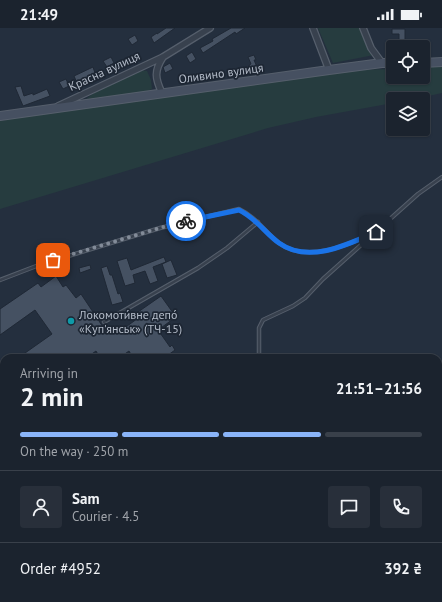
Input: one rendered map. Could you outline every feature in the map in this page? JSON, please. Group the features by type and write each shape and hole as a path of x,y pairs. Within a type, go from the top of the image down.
{"street":[{"name":"Красна вулиця","path":"0,116 52,108 164,57 210,28"},
{"path":"313,28 328,70"},
{"path":"363,28 371,48 382,63"},
{"path":"162,93 157,83 156,72 164,57"},
{"path":"430,63 442,62"},
{"name":"Оливино вулиця","path":"52,108 386,63"}],"lane":[{"path":"259,354 259,328 263,320 293,306 304,298 323,279 418,194 442,177"},
{"path":"0,280 46,263 160,228 239,210 246,213 258,222 278,242 291,250 312,252 340,248 376,232"},
{"path":"104,322 198,268 258,222"}],"green space":[{"path":"318,28 364,28 374,55 333,63"},
{"path":"442,66 442,93 430,96 430,92 386,92 386,104 316,117 268,128 0,209 0,121 60,111 350,70 386,69 386,84 430,84 430,67"},
{"path":"140,70 147,71 151,80 152,89 145,92 86,99 103,86"}],"building":[{"path":"166,28 175,28 154,43 151,37"},
{"path":"231,28 245,28 236,34 235,32 203,53 200,48"},
{"path":"392,29 405,29 405,40 399,40 399,34 392,34"},
{"path":"135,35 138,41 132,45 128,39"},
{"path":"192,52 196,59 190,63 186,56"},
{"path":"254,55 256,60 254,60 257,67 251,70 249,65 251,64 248,57"},
{"path":"111,57 114,63 107,67 103,61"},
{"path":"170,63 173,69 165,73 163,67"},
{"path":"93,67 96,76 77,83 74,76"},
{"path":"66,79 69,86 63,89 59,82"},
{"path":"21,86 24,96 33,93 33,95 47,89 50,96 23,106 15,87"},
{"path":"164,257 166,262 153,267 158,281 150,284 145,271 133,275 135,283 125,286 117,261 127,258 131,270"},
{"path":"171,260 177,275 167,278 162,264"},
{"path":"90,265 91,269 80,273 79,268"},
{"path":"107,266 110,275 112,275 118,294 120,293 123,302 112,305 101,268"},
{"name":"Локомоти́вне депо́ «Куп'янськ» (ТЧ-15)","path":"56,276 63,287 66,285 76,298 81,294 107,333 120,325 123,329 141,316 138,312 161,296 176,317 158,330 170,347 172,345 175,350 170,354 131,354 129,351 125,354 98,354 96,351 92,354 24,354 52,334 35,310 0,335 0,309 38,283 41,287"}],"way so far":[{"path":"53,260 186,221"}],"place":[{"name":"Локомоти́вне депо́ «Куп'янськ» (ТЧ-15)","path":"71,321"}],"route":[{"path":"186,221 239,210 256,220 278,242 291,250 312,252 340,248 376,232"}]}
